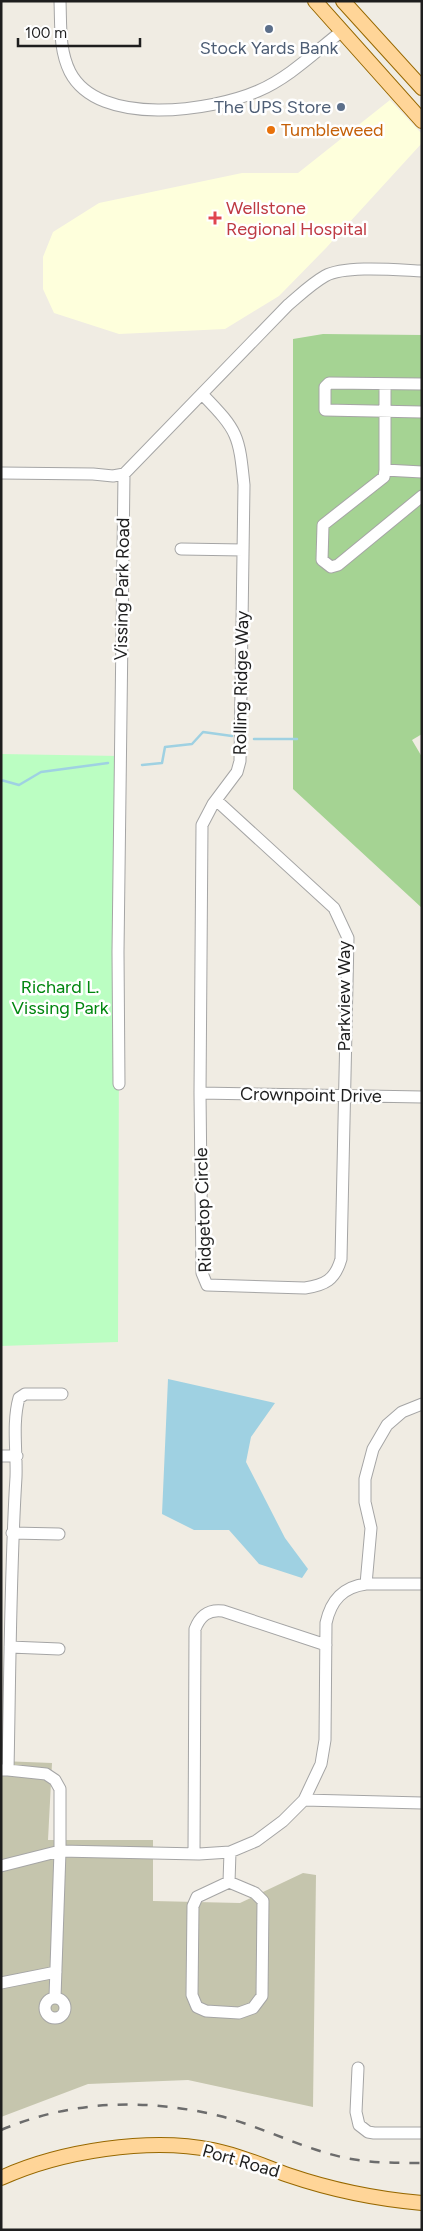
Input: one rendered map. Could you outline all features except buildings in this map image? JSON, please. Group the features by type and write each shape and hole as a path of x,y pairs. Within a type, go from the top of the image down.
{"main road":[{"path":"315,1 422,121"},
{"path":"343,1 422,88"},
{"name":"Port Road","path":"1,2178 25,2167 113,2147 191,2147 213,2150 339,2190 372,2198 422,2203"}],"street":[{"path":"60,1 61,41 71,74 84,89 102,100 124,108 197,108 259,91 286,74 342,31"},
{"path":"1,473 113,476 124,474 288,305 312,285 327,275 355,270 422,271"},
{"path":"422,384 329,383 325,387 325,410 422,412"},
{"path":"385,384 384,477 323,525 322,560 331,567 338,565 422,496"},
{"name":"Rolling Ridge Way","path":"200,1093 202,825 216,800 237,772 240,761 244,485 238,441 229,422 202,395"},
{"path":"384,470 422,472"},
{"name":"Vissing Park Road","path":"119,1084 118,952 124,474"},
{"path":"181,549 243,550"},
{"name":"Parkview Way","path":"216,800 334,908 348,938 343,1096"},
{"name":"Ridgetop Circle","path":"200,1093 202,1273 207,1285 304,1288 320,1286 328,1281 337,1272 341,1259 343,1096"},
{"name":"Crownpoint Drive","path":"200,1093 422,1097"},
{"path":"55,1997 60,1789 55,1780 46,1774 5,1770 12,1533 17,1456 16,1409 19,1398 24,1394 62,1394"},
{"path":"366,1584 371,1528 365,1502 365,1479 373,1449 387,1425 402,1412 422,1404"},
{"path":"1,1456 17,1456"},
{"path":"12,1533 59,1534"},
{"path":"1,1866 60,1851 194,1854 230,1852 256,1841 283,1821 304,1800 321,1764 325,1740 326,1622 330,1608 344,1590 366,1584 422,1584"},
{"path":"194,1854 195,1629 198,1622 208,1612 214,1610 223,1611 326,1645"},
{"path":"10,1648 59,1649"},
{"path":"304,1800 422,1803"},
{"path":"229,1882 230,1852"},
{"path":"229,1882 255,1892 263,1902 262,1996 253,2008 239,2014 206,2011 197,2006 192,1995 193,1906 197,1897 229,1882"},
{"path":"1,1983 56,1972"},
{"path":"358,2068 356,2112 359,2125 368,2132 374,2133 422,2133"}],"shaded area":[{"name":"Wellstone Regional Hospital","path":"390,100 422,134 422,143 326,248 279,296 225,329 119,334 54,313 43,289 43,257 53,232 99,203 242,173 298,173"},
{"path":"1,1761 52,1763 48,1840 153,1840 153,1901 240,1903 303,1873 316,1875 313,2107 188,2080 88,2084 1,2117"}],"green space":[{"path":"323,334 422,335 422,734 412,740 422,757 422,908 293,789 293,339"},
{"name":"Richard L. Vissing Park","path":"1,754 120,756 118,1342 1,1346"}],"water":[{"path":"168,1379 275,1403 251,1437 246,1462 285,1538 308,1569 302,1578 259,1564 229,1530 194,1530 162,1514"}],"waterway":[{"path":"142,765 162,763 165,747 192,744 203,732 232,736"},
{"path":"254,739 297,739"},
{"path":"1,780 19,785 41,772 108,763"}],"railway":[{"path":"1,2130 28,2120 82,2108 109,2105 165,2106 220,2116 314,2149 355,2160 422,2163"}],"place":[{"name":"Stock Yards Bank","path":"269,29"},
{"name":"The UPS Store","path":"341,107"},
{"name":"Tumbleweed","path":"271,130"},
{"name":"Wellstone Regional Hospital","path":"215,218"}]}
